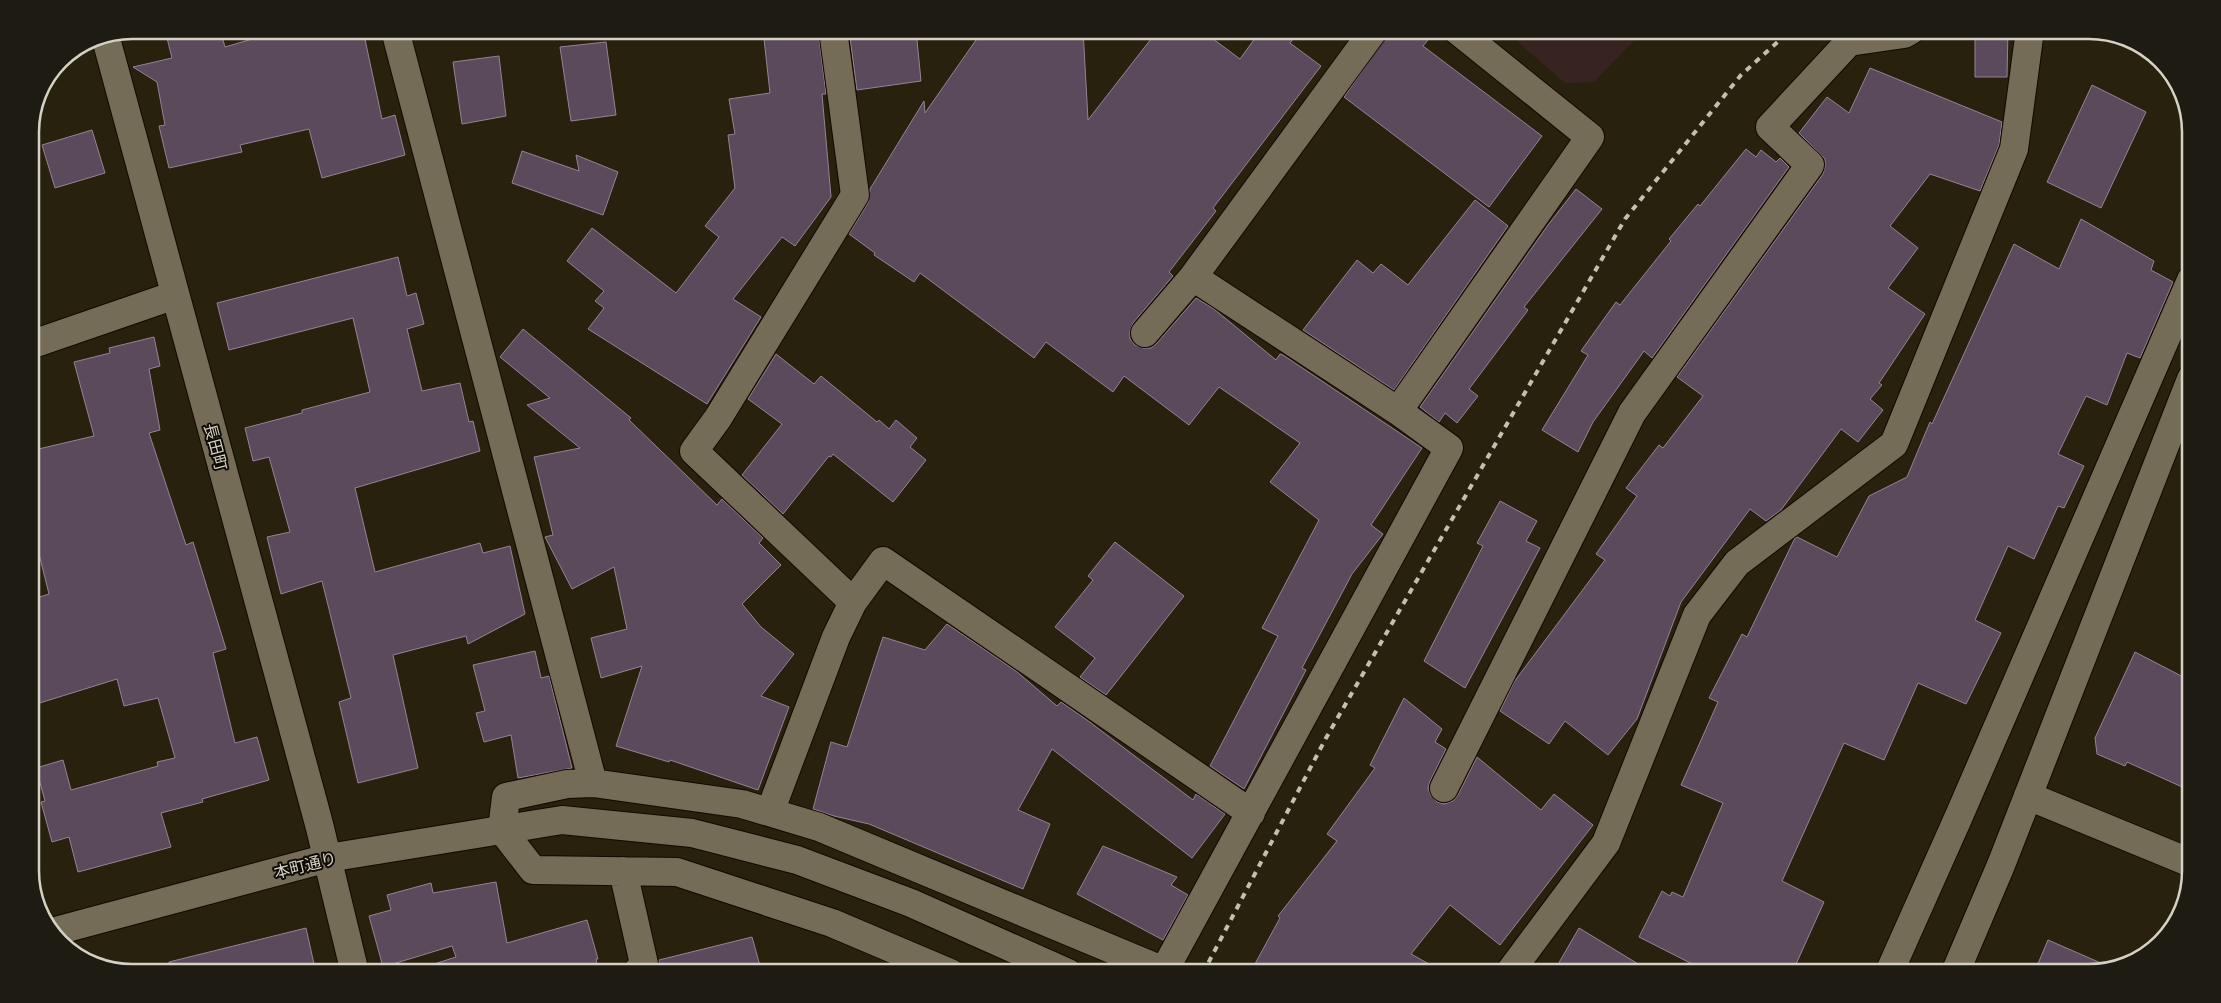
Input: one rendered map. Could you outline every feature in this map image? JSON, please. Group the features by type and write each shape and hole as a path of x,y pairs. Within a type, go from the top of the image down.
{"street":[{"path":"397,39 593,783"},
{"path":"834,39 855,195 718,418 694,452 853,602"},
{"path":"1145,333 1193,277 1367,39"},
{"path":"1398,411 1590,137 1468,39"},
{"path":"1444,788 1632,413 1810,165 1770,127 1849,42 1870,39"},
{"path":"1516,964 1606,843 1697,615 1737,564 1894,444 2014,149 2029,39"},
{"name":"長田町","path":"106,42 328,858 353,964"},
{"path":"1168,964 1449,448 1398,411 1193,277"},
{"path":"39,343 175,296"},
{"path":"1893,964 2182,301"},
{"path":"1959,964 2028,796 2182,402"},
{"path":"770,812 836,637 853,602 884,561 1251,812"},
{"path":"929,964 832,923 677,872 533,870 502,830 506,797 566,784 593,783 742,804 819,827 1145,964"},
{"path":"2028,796 2182,859"},
{"name":"本町通り","path":"60,930 328,858 562,820 692,833 797,860 910,902 1048,964"},
{"path":"623,871 644,964"}],"shaded area":[{"path":"1514,39 1635,39 1594,82 1565,83"}],"building":[{"path":"167,39 223,39 225,47 252,39 365,39 382,119 395,115 405,155 322,178 309,129 240,145 242,152 169,168 159,126 165,125 157,82 133,67 172,58"},
{"path":"764,39 819,39 826,94 822,94 831,197 795,246 782,237 733,299 761,317 707,404 588,329 604,308 595,301 604,291 567,261 592,228 676,293 719,237 705,226 735,188 728,135 735,134 729,99 770,93"},
{"path":"850,39 917,39 921,81 857,90"},
{"path":"977,39 1084,39 1088,120 1151,39 1213,39 1240,59 1254,39 1293,39 1290,43 1321,66 1213,208 1216,211 1169,272 1173,276 1133,323 1130,331 1130,339 1135,345 1151,348 1196,298 1214,309 1276,360 1280,354 1283,355 1422,448 1371,525 1383,534 1352,574 1302,668 1306,670 1244,789 1210,766 1278,636 1262,628 1319,520 1270,482 1300,443 1219,387 1189,425 1124,376 1113,392 1046,342 1034,358 920,273 914,282 874,255 875,253 849,234 868,203 870,189 924,101 925,113"},
{"path":"1385,39 1429,39 1423,46 1542,136 1489,207 1344,97"},
{"path":"1975,39 2008,39 2007,77 1975,77"},
{"path":"606,42 616,115 571,121 560,47"},
{"path":"499,56 506,116 462,124 453,62"},
{"path":"1870,68 2002,122 1999,145 1980,191 1930,174 1890,226 1918,248 1888,288 1925,314 1879,383 1882,385 1870,399 1883,410 1858,442 1841,429 1781,510 1766,521 1750,509 1681,602 1637,719 1608,755 1565,721 1549,744 1500,711 1514,682 1605,560 1596,554 1637,496 1626,488 1659,445 1663,448 1703,396 1677,377 1823,174 1825,159 1799,133 1827,97 1849,113"},
{"path":"2092,85 2146,112 2101,208 2047,182"},
{"path":"92,130 105,173 55,188 42,145"},
{"path":"1746,149 1756,157 1761,150 1776,162 1780,158 1789,167 1652,358 1644,351 1593,422 1578,452 1542,430 1588,355 1581,351 1616,302 1620,305 1671,241 1669,239 1698,204 1700,206"},
{"path":"522,151 579,171 576,155 618,172 603,215 512,183"},
{"path":"1576,189 1602,209 1524,307 1528,310 1469,389 1478,396 1457,423 1445,413 1439,422 1420,407 1548,225"},
{"path":"1475,200 1508,226 1394,390 1303,330 1357,260 1373,273 1381,264 1408,285"},
{"path":"2081,219 2154,261 2151,270 2173,282 2140,358 2127,353 2107,405 2086,396 2058,454 2084,466 2064,508 2058,506 2034,559 2008,546 1975,620 2001,633 1966,704 1918,683 1884,760 1844,743 1782,881 1824,902 1796,964 1692,964 1639,937 1662,891 1670,896 1672,892 1683,897 1723,803 1681,785 1718,702 1709,698 1742,634 1747,637 1795,538 1797,537 1837,557 1869,496 1907,477 1930,422 1932,424 2014,244 2059,269"},
{"path":"398,257 407,296 416,293 424,324 407,329 422,391 460,383 469,422 473,421 480,451 355,488 375,572 480,543 483,553 510,546 525,614 468,644 466,636 393,655 418,768 358,783 339,702 351,698 322,581 281,594 267,537 290,532 269,457 253,461 245,428 302,413 302,410 370,392 353,318 229,350 217,303"},
{"path":"523,329 631,418 629,420 717,505 722,499 763,538 759,543 781,565 742,604 761,627 794,654 761,696 789,707 758,790 670,760 669,762 616,746 642,666 601,678 591,638 627,629 614,567 572,589 545,537 553,535 534,457 580,448 527,405 550,398 500,357"},
{"path":"154,337 160,366 149,369 160,430 149,433 186,545 193,542 226,649 213,653 235,743 257,737 269,780 202,799 203,802 161,813 171,847 78,872 69,837 52,842 41,802 45,801 39,779 39,767 63,760 71,790 158,766 157,762 175,758 158,698 124,706 117,679 39,703 39,597 49,594 39,554 39,449 94,436 74,362 110,353 109,348"},
{"path":"776,354 814,384 821,376 877,422 879,420 889,429 896,420 917,438 910,447 926,460 893,502 833,454 831,457 829,456 783,514 742,475 782,424 748,399"},
{"path":"1500,501 1537,521 1526,541 1540,548 1465,688 1424,661 1483,546 1477,543"},
{"path":"1115,542 1184,596 1106,695 1080,677 1095,658 1055,627 1093,580 1088,576"},
{"path":"947,624 1016,671 1057,706 1061,702 1087,720 1193,800 1196,794 1225,814 1192,858 1052,749 1018,810 1050,824 1023,889 869,824 813,809 831,742 847,747 883,637 925,650"},
{"path":"535,651 541,678 549,676 572,768 518,778 511,735 484,742 476,713 485,711 473,665"},
{"path":"2135,652 2182,676 2182,787 2127,762 2125,766 2097,754 2095,738"},
{"path":"1404,698 1442,729 1435,742 1446,749 1428,788 1431,796 1437,802 1444,804 1453,801 1458,795 1477,757 1541,810 1554,794 1593,825 1500,945 1450,905 1411,954 1429,964 1255,964 1280,918 1278,916 1337,841 1327,834 1375,768 1370,765"},
{"path":"1103,846 1177,877 1171,885 1188,895 1163,940 1077,894"},
{"path":"496,882 507,943 587,920 598,959 596,959 597,964 434,964 456,957 452,946 393,964 382,964 369,916 391,910 387,895 431,883 433,893"},
{"path":"306,928 314,964 169,964 169,962"},
{"path":"1579,928 1638,964 1558,964"},
{"path":"752,937 760,964 659,964 659,960"},
{"path":"2048,940 2101,963 2090,964 2038,964"}],"railway":[{"path":"1208,964 1326,738 1625,219 1741,75 1781,39"}]}
